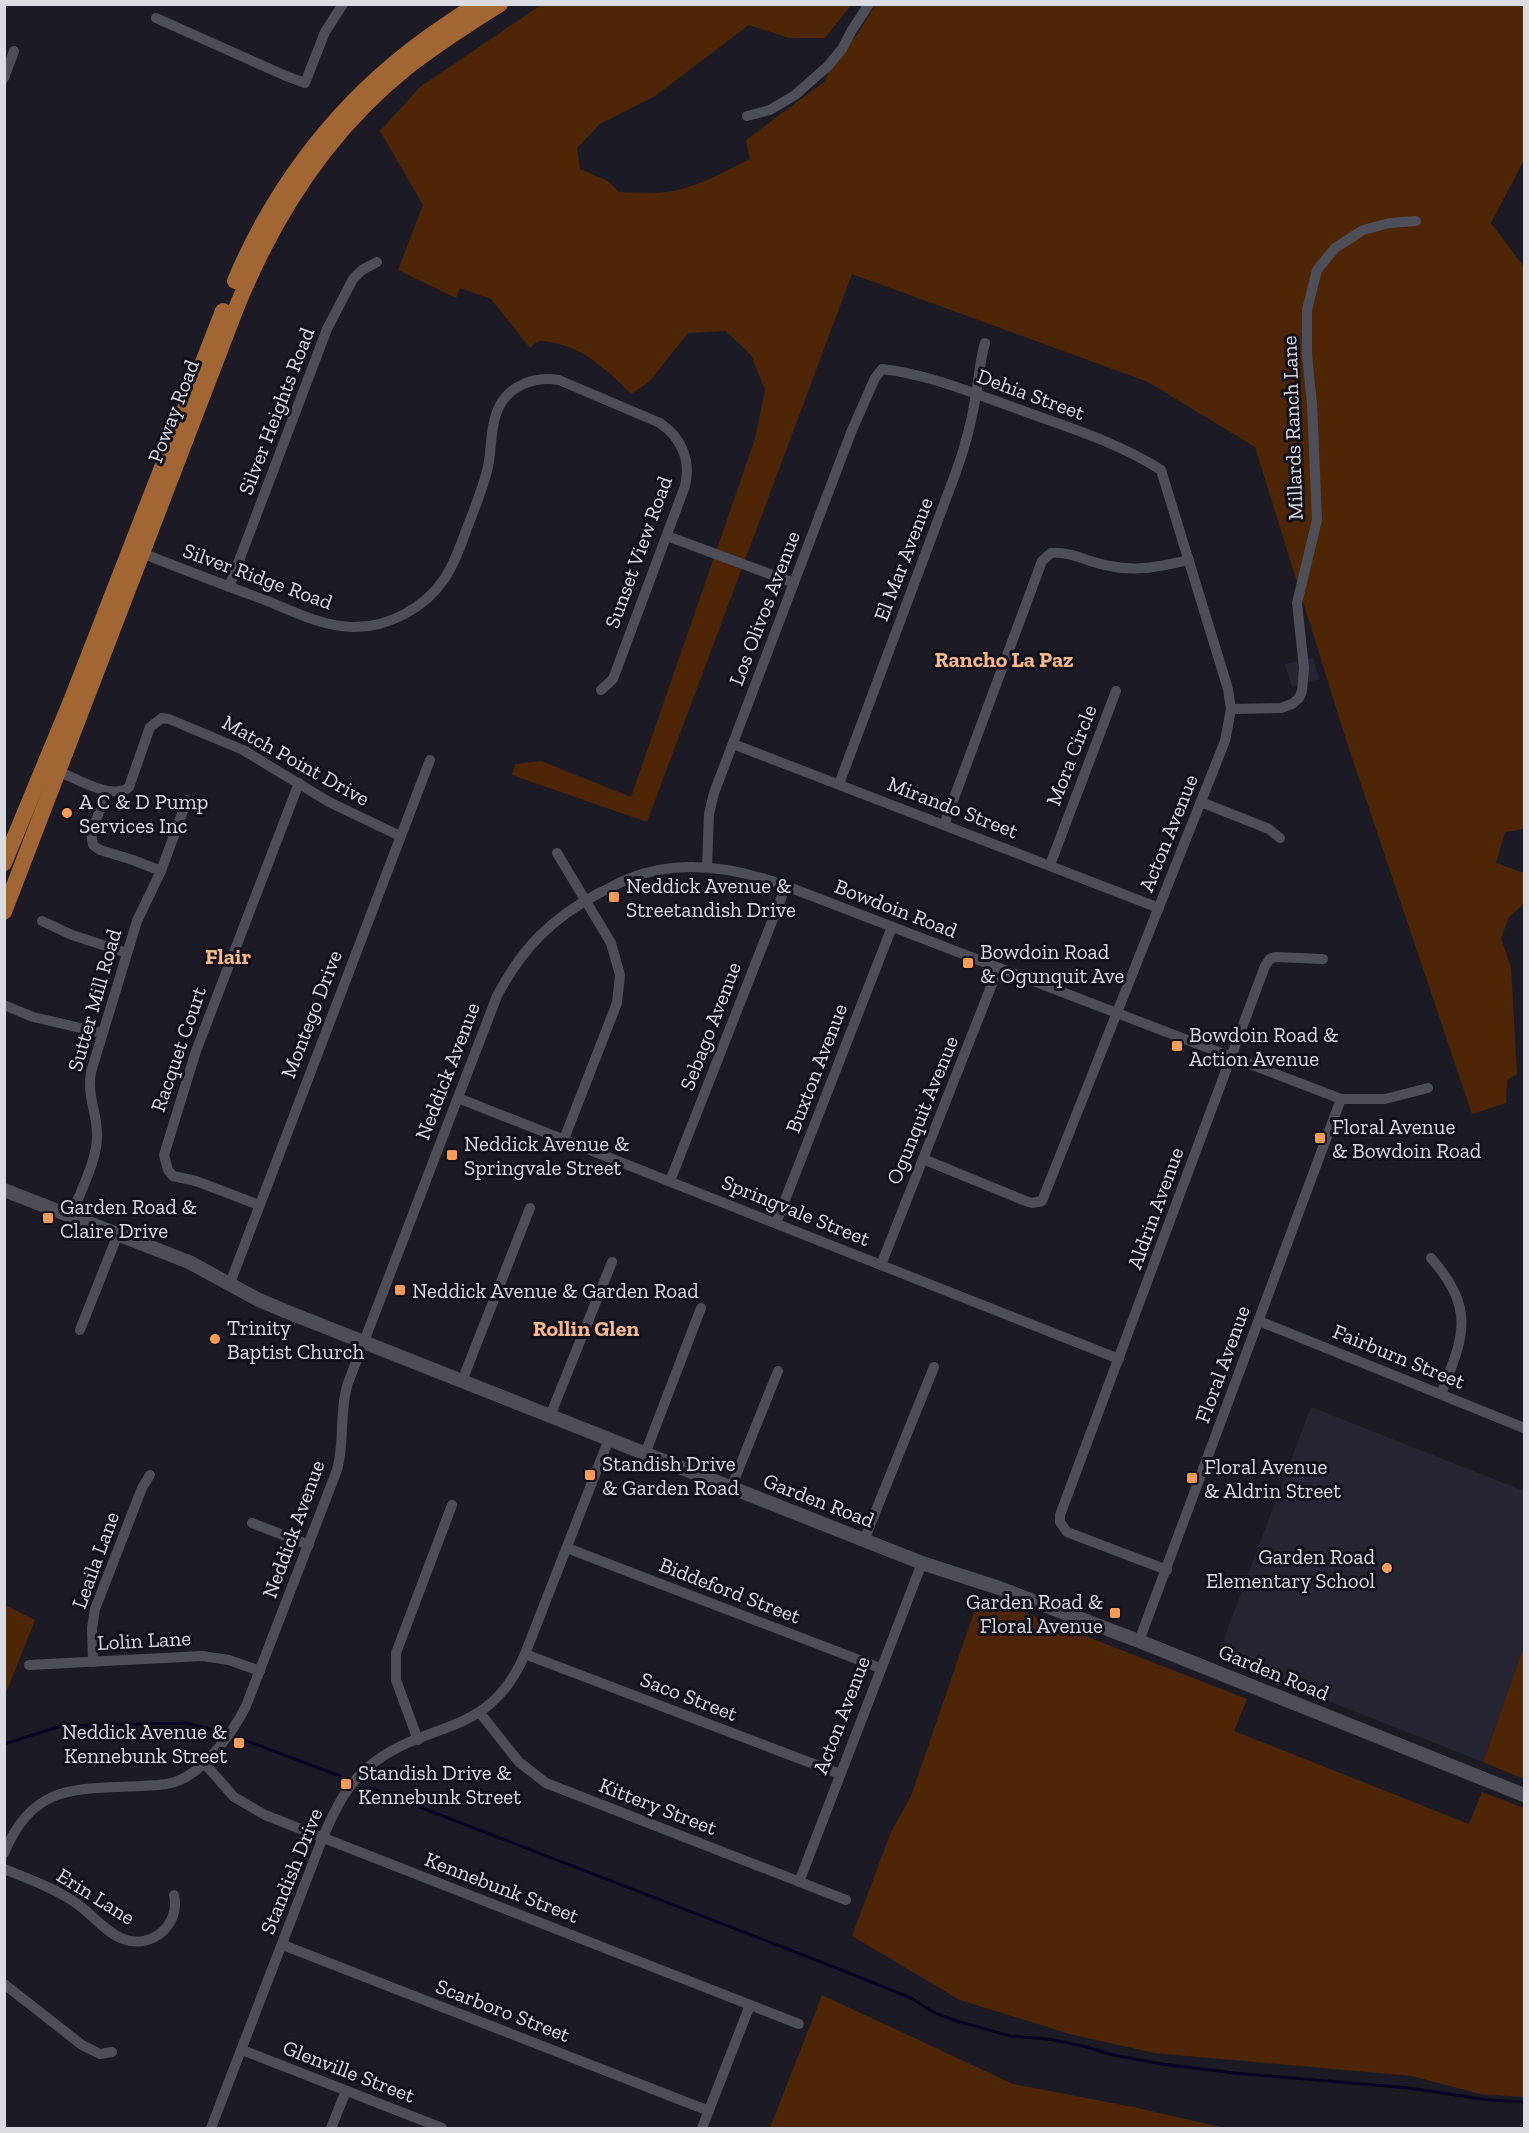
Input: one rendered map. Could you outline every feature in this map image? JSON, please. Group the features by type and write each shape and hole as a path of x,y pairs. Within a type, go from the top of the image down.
{"main road":[{"name":"Poway Road","path":"4,912 52,769 246,255 284,187 342,113 406,53 477,4"},
{"name":"Poway Road","path":"136,551 245,287 261,251 288,203 325,153 373,98 438,44 500,4"},
{"name":"Poway Road","path":"4,863 52,769"}],"street":[{"path":"156,18 286,76 305,82 326,32 343,4"},
{"path":"747,116 770,110 795,95 828,66 842,49 869,4"},
{"path":"4,78 14,51"},
{"name":"Millards Ranch Lane","path":"1231,709 1281,708 1292,704 1299,698 1302,691 1304,668 1297,603 1317,520 1312,404 1306,355 1307,310 1317,270 1335,248 1363,230 1416,221"},
{"name":"Silver Heights Road","path":"229,587 327,329 353,279 362,270 377,262"},
{"name":"El Mar Avenue","path":"839,784 956,472 967,437 985,343"},
{"name":"Dehia Street","path":"882,369 901,371 976,394 1141,457 1161,470"},
{"name":"Los Olivos Avenue","path":"707,867 711,803 857,418 875,378 882,369"},
{"name":"Silver Ridge Road","path":"136,551 334,625 353,627 375,625 411,610 430,597 440,585 456,556 482,488 490,457 493,423 504,400 517,387 530,381 552,379 567,382"},
{"name":"Sunset View Road","path":"567,382 654,420 669,429 679,441 686,457 686,479 667,536 613,679 601,690"},
{"name":"Acton Avenue","path":"923,1159 1023,1200 1032,1203 1042,1201 1225,741 1231,709 1228,689 1161,470"},
{"path":"667,536 794,583"},
{"path":"944,825 1042,561 1051,553 1062,552 1110,566 1136,569 1189,560"},
{"name":"Mora Circle","path":"1050,865 1116,692"},
{"name":"Match Point Drive","path":"107,792 120,793 129,787 150,727 162,718 169,719 243,750 344,810 400,836"},
{"name":"Mirando Street","path":"733,744 1159,908"},
{"name":"Montego Drive","path":"230,1283 430,760"},
{"path":"52,769 107,792 91,833 93,845 100,850 161,871"},
{"name":"Racquet Court","path":"259,1206 196,1181 173,1176 168,1170 164,1155 196,1050 299,783"},
{"name":"Sutter Mill Road","path":"71,1216 96,1147 97,1133 90,1099 90,1081 102,1033 137,921 161,871 187,800"},
{"path":"1201,802 1269,829 1280,838"},
{"path":"557,853 611,943 620,975 617,1003 564,1139"},
{"name":"Bowdoin Road","path":"585,901 643,874 670,869 707,867 739,871 786,886 1341,1099 1398,1098 1428,1088"},
{"name":"Sebago Avenue","path":"670,1181 786,886"},
{"name":"Neddick Avenue","path":"4,1853 19,1823 32,1809 51,1797 81,1789 174,1782 183,1779 205,1764 239,1720 309,1545 339,1461 342,1449 345,1391 497,996 513,968 545,930 560,916 585,901"},
{"path":"42,921 72,935 127,953"},
{"name":"Buxton Avenue","path":"776,1223 892,927"},
{"name":"Aldrin Avenue","path":"1167,1570 1067,1532 1060,1522 1060,1515 1265,966 1270,959 1281,957 1323,959"},
{"name":"Ogunquit Avenue","path":"882,1265 998,969"},
{"path":"4,1005 40,1019 102,1033"},
{"name":"Springvale Street","path":"458,1098 1119,1359"},
{"name":"Floral Avenue","path":"1139,1641 1341,1099"},
{"name":"Garden Road","path":"6,1195 71,1216 189,1262 259,1300 731,1488 922,1563 999,1588 1139,1641 1524,1794"},
{"path":"462,1381 530,1208"},
{"path":"80,1330 117,1234"},
{"path":"1431,1258 1446,1277 1462,1316 1460,1342 1441,1394"},
{"path":"550,1416 612,1262"},
{"path":"645,1454 701,1308"},
{"name":"Fairburn Street","path":"1259,1321 1524,1428"},
{"path":"864,1540 934,1367"},
{"path":"731,1488 778,1371"},
{"name":"Standish Drive","path":"211,2128 283,1945 322,1838 340,1801 361,1774 387,1754 452,1728 480,1713 506,1689 525,1654 609,1439"},
{"name":"Leaila Lane","path":"93,1662 93,1619 98,1598 142,1488 150,1475"},
{"path":"418,1740 396,1680 396,1653 452,1506"},
{"path":"252,1523 309,1545"},
{"name":"Biddeford Street","path":"567,1548 880,1668"},
{"name":"Acton Avenue","path":"799,1882 922,1563"},
{"name":"Saco Street","path":"525,1654 840,1774"},
{"name":"Lolin Lane","path":"28,1665 202,1656 229,1660 260,1671"},
{"name":"Kittery Street","path":"480,1713 519,1762 546,1783 846,1900"},
{"name":"Kennebunk Street","path":"205,1764 227,1790 253,1810 798,2024"},
{"name":"Erin Lane","path":"4,1869 65,1896 113,1933 132,1941 153,1938 171,1923 176,1909 174,1894"},
{"name":"Scarboro Street","path":"283,1945 709,2111"},
{"path":"4,1984 82,2045 100,2054 112,2052"},
{"path":"702,2128 750,2005"},
{"name":"Glenville Street","path":"242,2050 442,2128"},
{"path":"332,2128 346,2091"}],"shaded area":[{"path":"541,5 851,5 825,38 789,38 749,25 655,96 600,124 577,148 580,169 608,181 619,192 649,193 689,187 750,159 746,140 824,82 835,59 857,35 875,5 1524,5 1524,160 1491,223 1524,267 1524,829 1505,832 1496,863 1524,873 1524,904 1509,917 1501,938 1511,968 1517,1074 1507,1080 1506,1103 1472,1114 1348,746 1255,447 1148,382 852,274 647,822 512,775 515,764 541,761 631,797 755,439 765,390 751,355 726,331 688,333 650,381 631,394 606,370 587,356 567,346 539,341 530,348 491,299 460,288 456,298 398,270 423,205 380,131 420,87"},
{"path":"1313,658 1319,679 1292,687 1285,664"},
{"name":"Garden Road Elementary School","path":"1311,1407 1524,1491 1524,1646 1483,1762 1217,1657"},
{"path":"980,1595 1247,1699 1234,1731 1469,1824 1482,1792 1524,1808 1524,2097 1480,2094 1412,2076 1154,2053 1070,2034 960,2000 852,1936 891,1832 911,1796"},
{"path":"5,1605 35,1620 5,1695"},
{"path":"1524,1646 1524,1779 1483,1762"},
{"path":"822,1995 1013,2084 1133,2107 1225,2128 770,2128"}],"waterway":[{"path":"4,1744 61,1726 186,1723 214,1730"},
{"path":"242,1739 340,1776"},
{"path":"368,1787 834,1967 911,1998 935,2013 1010,2036 1049,2039 1162,2064 1234,2073 1409,2088 1489,2100 1524,2102"}],"place":[{"name":"A C & D Pump Services Inc","path":"67,813"},
{"name":"Neddick Avenue & Streetandish Drive","path":"614,897"},
{"name":"Bowdoin Road & Ogunquit Ave","path":"968,963"},
{"name":"Bowdoin Road & Action Avenue","path":"1177,1046"},
{"name":"Floral Avenue & Bowdoin Road","path":"1320,1138"},
{"name":"Neddick Avenue & Springvale Street","path":"452,1155"},
{"name":"Garden Road & Claire Drive","path":"48,1218"},
{"name":"Neddick Avenue & Garden Road","path":"400,1290"},
{"name":"Trinity Baptist Church","path":"215,1339"},
{"name":"Standish Drive & Garden Road","path":"590,1475"},
{"name":"Floral Avenue & Aldrin Street","path":"1192,1478"},
{"name":"Garden Road Elementary School","path":"1387,1568"},
{"name":"Garden Road & Floral Avenue","path":"1115,1613"},
{"name":"Neddick Avenue & Kennebunk Street","path":"239,1743"},
{"name":"Standish Drive & Kennebunk Street","path":"346,1784"}],"district":[{"name":"Rancho La Paz","path":"1004,659"},
{"name":"Flair","path":"228,956"},
{"name":"Rollin Glen","path":"586,1328"}]}
